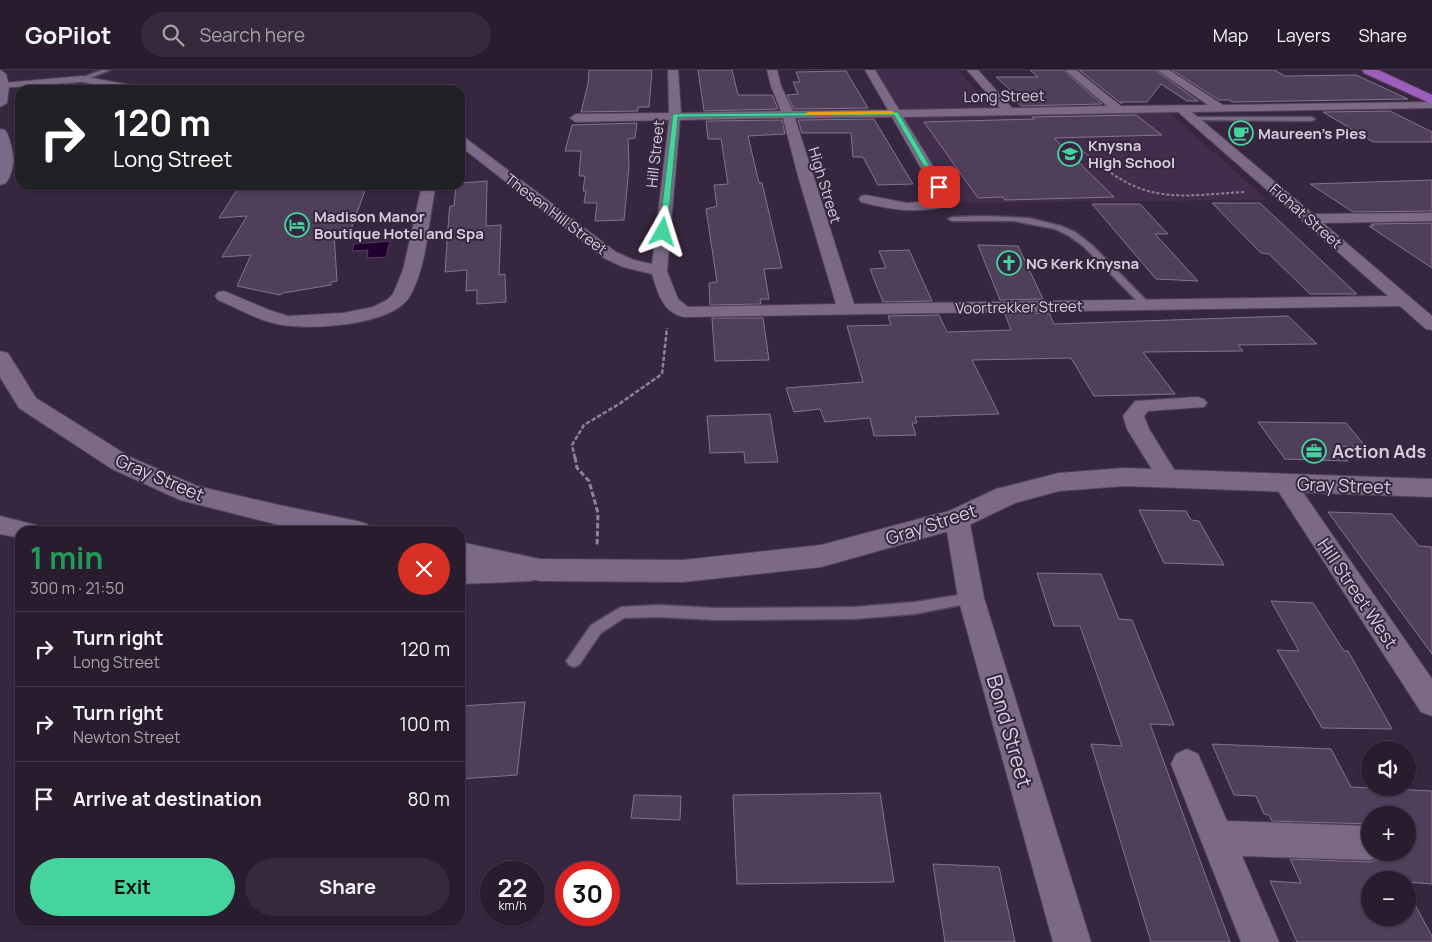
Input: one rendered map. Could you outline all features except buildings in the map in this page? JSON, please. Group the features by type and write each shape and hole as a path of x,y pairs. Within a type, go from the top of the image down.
{"highway":[{"path":"1368,70 1432,100"}],"street":[{"name":"Hill Street","path":"659,271 675,115 673,70"},
{"name":"High Street","path":"772,70 776,86 788,114 805,176 847,310"},
{"path":"866,199 899,208 927,208 948,202 870,70"},
{"path":"972,70 1009,111"},
{"path":"1070,70 1117,108"},
{"path":"1162,70 1219,107"},
{"path":"0,103 1,80 61,79 85,74 124,85"},
{"name":"Long Street","path":"576,118 1117,108 1432,105"},
{"name":"Fichat Street","path":"1180,108 1432,325"},
{"path":"0,133 8,152 0,180"},
{"name":"Thesen Hill Street","path":"465,144 610,255 629,264 659,271"},
{"path":"224,296 278,320 300,321 351,318 372,313 393,304 400,298 411,270 427,190"},
{"path":"1309,219 1432,217"},
{"path":"659,271 669,299 674,306 684,312"},
{"name":"Voortrekker Street","path":"684,312 1147,306 1404,300"},
{"name":"Gray Street","path":"0,358 27,403 121,463 190,493 333,526"},
{"path":"1168,479 1138,429 1133,416 1142,405 1197,403"},
{"name":"Gray Street","path":"465,554 540,570 596,571 683,571 820,556 957,519 1006,496 1059,482 1124,477 1432,488"},
{"name":"Hill Street West","path":"1285,483 1432,703"},
{"name":"Bond Street","path":"957,519 971,598 1072,942"},
{"path":"0,525 15,528"},
{"path":"465,574 540,570"},
{"path":"1187,764 1260,942"},
{"path":"1217,838 1361,843"}],"lane":[{"path":"85,74 95,74 107,70"},
{"path":"85,74 95,74"},
{"path":"1194,119 1312,119"},
{"path":"952,219 1019,218 1039,221 1064,230 1088,246 1147,306"},
{"path":"574,661 596,629 621,613 658,611 717,614 854,614 915,608 971,598"}],"path":[{"path":"1081,150 1129,185 1143,191 1172,195 1277,192"},
{"path":"596,571 598,513 589,481 576,468 572,445 584,425 619,404 662,374 666,352 666,329 684,312"}],"shaded area":[{"path":"875,70 958,70 990,108 899,110"},
{"name":"Knysna High School","path":"1169,112 1267,200 953,203 902,117"},
{"path":"390,241 386,257 367,258 368,250 352,251 354,244"}],"slow traffic":[{"path":"808,114 893,113"}],"place":[{"name":"Maureen's Pies","path":"1241,133"},
{"name":"Knysna High School","path":"1070,154"},
{"name":"Madison Manor Boutique Hotel and Spa","path":"297,225"},
{"name":"NG Kerk Knysna","path":"1009,263"},
{"name":"Action Ads","path":"1314,451"}],"route":[{"path":"663,232 675,115 896,113 939,187"}]}
